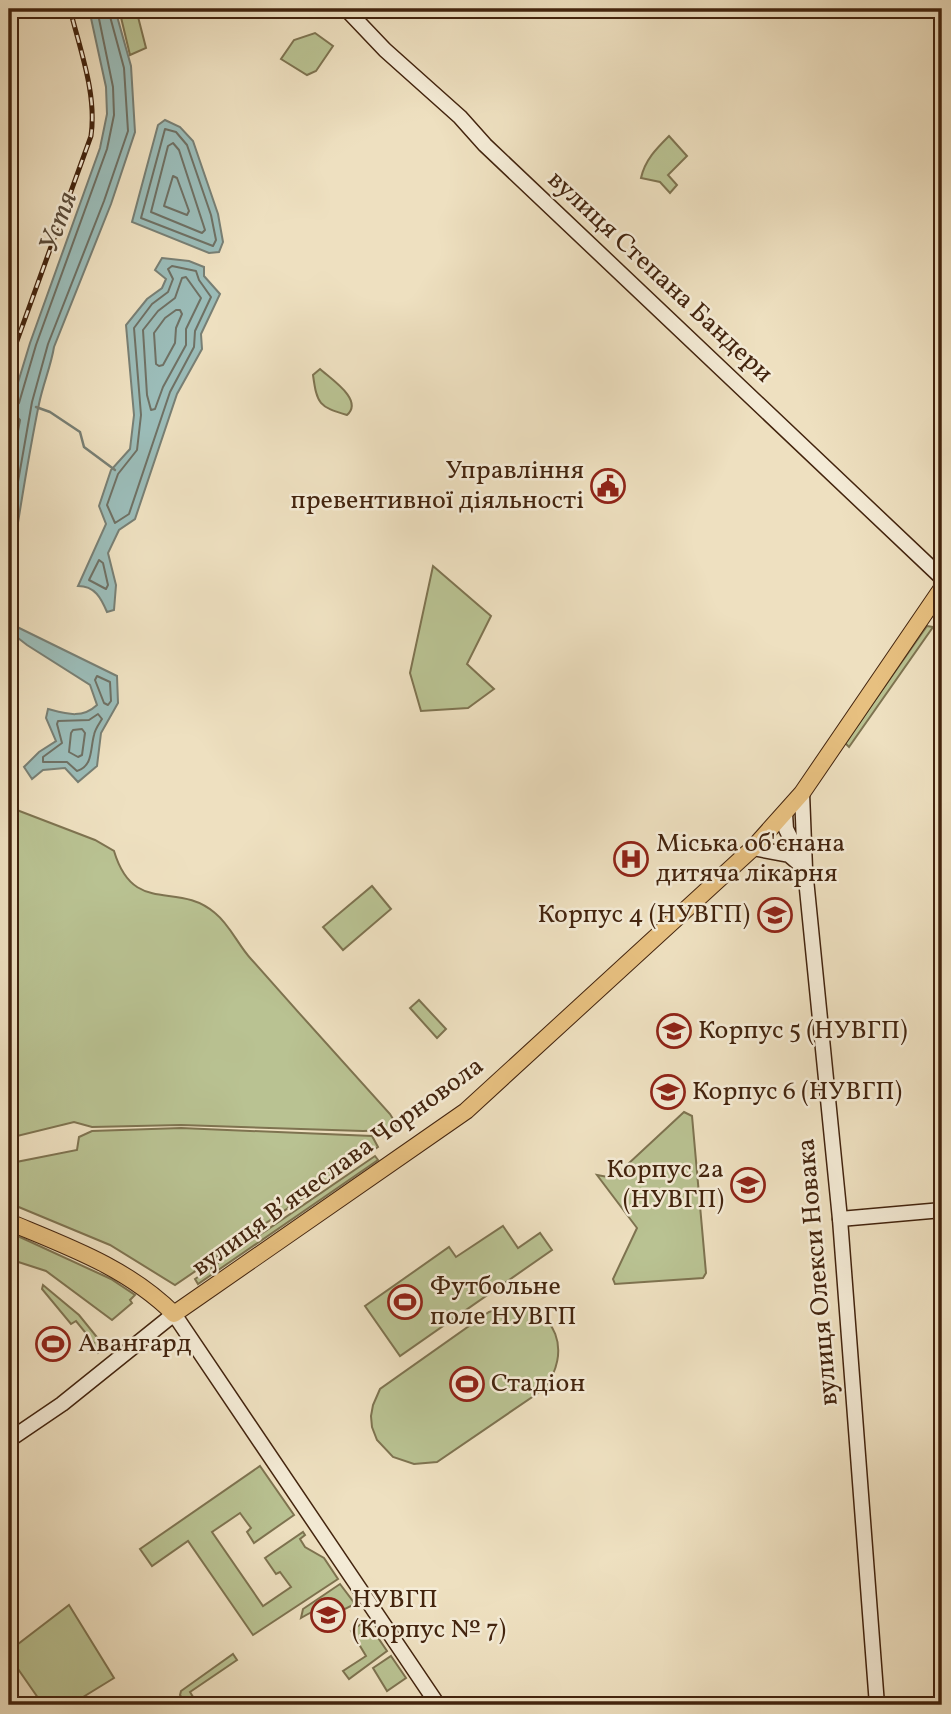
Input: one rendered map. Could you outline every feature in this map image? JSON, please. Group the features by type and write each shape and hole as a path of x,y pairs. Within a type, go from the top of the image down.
{"main road":[{"name":"вулиця Степана Бандери","path":"346,9 386,50 460,117 492,152 942,578"},
{"name":"вулиця Вʼячеслава Чорновола","path":"9,1440 62,1404 174,1314 466,1111 753,848 785,814 942,588"},
{"name":"вулиця Олекси Новака","path":"802,793 805,869 840,1219 877,1705"},
{"path":"803,829 792,817 785,814 786,829 805,869"},
{"path":"753,848 789,856 805,869"},
{"path":"840,1219 942,1210"},
{"path":"9,1222 112,1266 157,1297 174,1314 438,1705"}],"green space":[{"path":"119,9 136,9 146,48 130,55"},
{"path":"315,33 333,46 316,71 307,75 281,59 294,40"},
{"path":"669,136 687,156 668,175 677,185 670,193 660,182 641,178 648,160"},
{"path":"320,369 349,396 351,409 347,415 330,409 318,398 313,375"},
{"path":"433,566 491,616 467,664 494,689 468,708 421,711 410,673"},
{"path":"927,626 933,627 849,747 845,743"},
{"path":"9,807 95,840 114,851 123,871 133,884 145,891 186,899 215,913 251,959 390,1114 396,1124 395,1128 363,1131 181,1125 92,1127 74,1122 9,1138"},
{"path":"372,886 391,909 343,950 323,927"},
{"path":"419,1000 446,1029 437,1038 410,1008"},
{"path":"684,1112 692,1116 706,1273 703,1278 615,1284 613,1279 637,1228 597,1175 613,1178"},
{"path":"181,1128 372,1136 378,1147 175,1285 110,1245 9,1203 9,1151 13,1152 16,1162 77,1150 79,1137 92,1131"},
{"path":"375,1156 378,1160 198,1284 195,1279"},
{"path":"503,1226 518,1248 540,1233 552,1250 400,1356 365,1306 449,1247 456,1257"},
{"path":"9,1232 111,1279 135,1295 130,1300 132,1303 112,1320 46,1271 9,1259"},
{"path":"43,1285 79,1315 105,1347 98,1353 94,1349 94,1343 76,1321 71,1324 42,1289"},
{"name":"Стадіон","path":"508,1306 525,1308 539,1314 549,1323 555,1334 557,1361 553,1375 544,1389 437,1462 414,1464 393,1457 377,1440 372,1427 373,1405 380,1389 489,1312"},
{"path":"260,1466 294,1515 254,1543 247,1532 251,1528 240,1513 212,1532 263,1606 291,1587 280,1572 276,1574 265,1558 303,1532 305,1535 300,1539 305,1547 324,1558 338,1579 253,1635 188,1541 152,1566 140,1549"},
{"path":"340,1584 355,1604 339,1612 319,1609 301,1618 303,1609"},
{"path":"69,1605 114,1678 70,1705 43,1705 9,1656 9,1651"},
{"path":"364,1622 368,1623 387,1651 349,1679 343,1671 366,1656 351,1631"},
{"path":"233,1654 237,1660 190,1692 198,1705 187,1705 180,1695 181,1691"},
{"path":"391,1656 406,1678 387,1691 373,1668"}],"water":[{"path":"89,9 115,9 131,66 135,132 111,204 54,347 35,426 9,580 9,412 30,343 100,148 107,114 106,87"},
{"path":"165,120 180,127 193,141 218,214 223,242 219,252 209,253 132,222 158,125"},
{"path":"162,258 189,261 204,267 204,276 220,294 201,334 202,349 177,394 135,519 119,530 108,553 116,585 114,610 107,612 93,591 78,586 106,524 99,506 111,470 130,449 134,415 126,325 147,299 162,288 166,279 155,270"},
{"path":"9,623 117,676 118,703 101,733 97,766 78,782 65,768 43,770 32,779 24,767 39,752 56,741 46,718 48,709 80,714 97,705 90,685 27,645 9,631"}],"waterway":[{"path":"36,407 50,412 80,432 84,447 115,470"}],"railway":[{"path":"9,363 91,136 90,88 70,9"}],"place":[{"name":"Управління превентивної діяльності","path":"608,486"},
{"name":"Міська об'єнана дитяча лікарня","path":"631,859"},
{"name":"Корпус 4 (НУВГП)","path":"775,915"},
{"name":"Корпус 5 (НУВГП)","path":"674,1031"},
{"name":"Корпус 6 (НУВГП)","path":"668,1092"},
{"name":"Корпус 2а (НУВГП)","path":"748,1185"},
{"name":"Футбольне поле НУВГП","path":"405,1302"},
{"name":"Авангард","path":"53,1344"},
{"name":"Стадіон","path":"467,1384"},
{"name":"НУВГП (Корпус № 7)","path":"328,1615"}],"water label":[{"name":"Устя","path":"59,222"}]}
